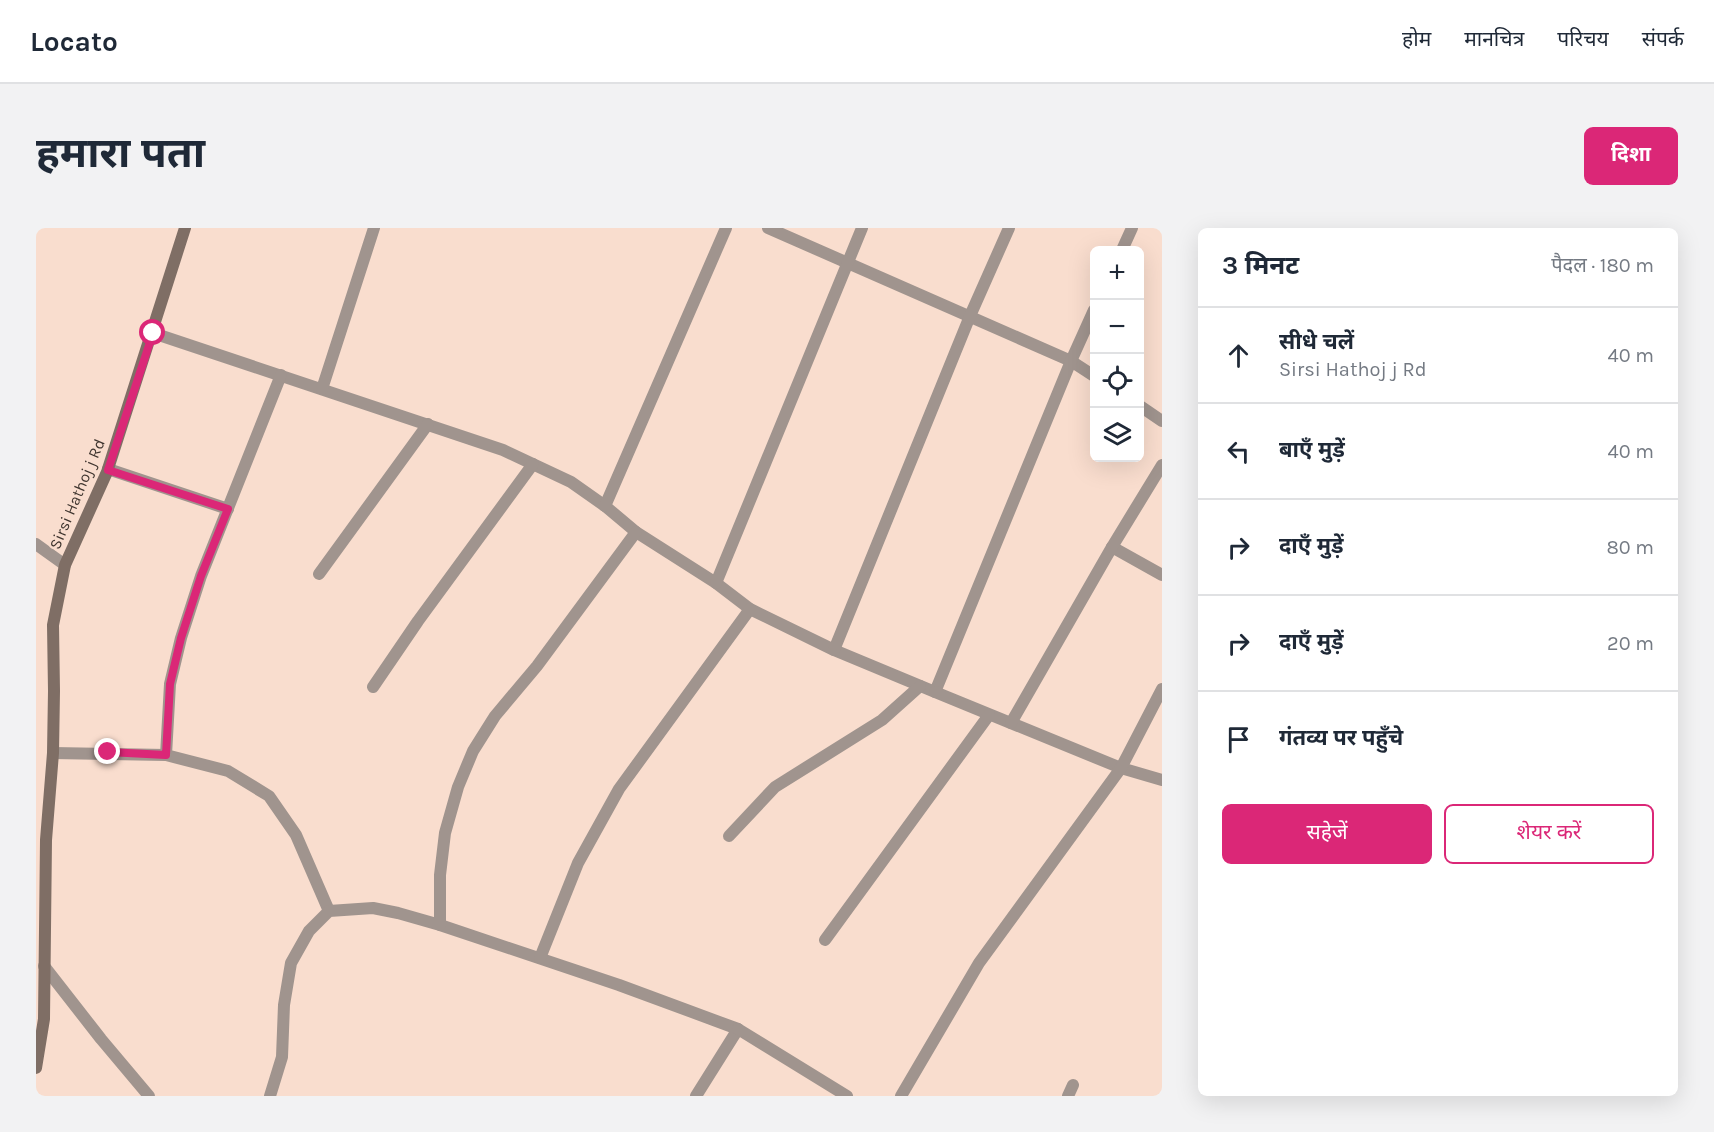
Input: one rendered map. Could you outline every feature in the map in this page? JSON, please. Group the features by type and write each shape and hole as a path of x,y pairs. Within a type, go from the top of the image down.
{"street":[{"name":"Sirsi Hathoj j Rd","path":"36,1068 44,1019 46,840 53,753 53,625 65,565 108,470 185,228"},
{"path":"322,389 374,228"},
{"path":"605,506 726,228"},
{"path":"768,228 1071,361 1090,373"},
{"path":"716,583 862,228"},
{"path":"834,650 970,316 1009,228"},
{"path":"1124,246 1132,228"},
{"path":"935,692 1071,361 1090,321"},
{"path":"153,333 503,450 571,482 636,532 716,583 750,609 834,650 989,715 1121,768 1162,780"},
{"path":"166,755 170,684 181,638 201,576 281,375"},
{"path":"1143,408 1162,421"},
{"path":"319,574 428,424"},
{"path":"373,687 418,621 533,464"},
{"path":"1011,723 1162,465"},
{"path":"108,470 228,509"},
{"path":"440,925 440,875 445,833 458,787 473,751 495,716 537,666 636,532"},
{"path":"36,544 65,565"},
{"path":"1112,547 1162,575"},
{"path":"540,958 578,864 619,789 750,609"},
{"path":"729,836 775,787 882,720 921,686"},
{"path":"901,1096 979,963 1121,768 1162,689"},
{"path":"825,940 989,715"},
{"path":"53,753 166,755 228,771 269,796 296,835 329,911"},
{"path":"270,1096 282,1057 284,1005 291,963 309,931 329,911 373,908 440,925 540,958 738,1029 844,1095"},
{"path":"44,966 101,1040 149,1096"},
{"path":"696,1096 738,1029"}],"route":[{"path":"108,752 166,755 170,684 181,638 201,576 228,509 108,470 153,333"}]}
